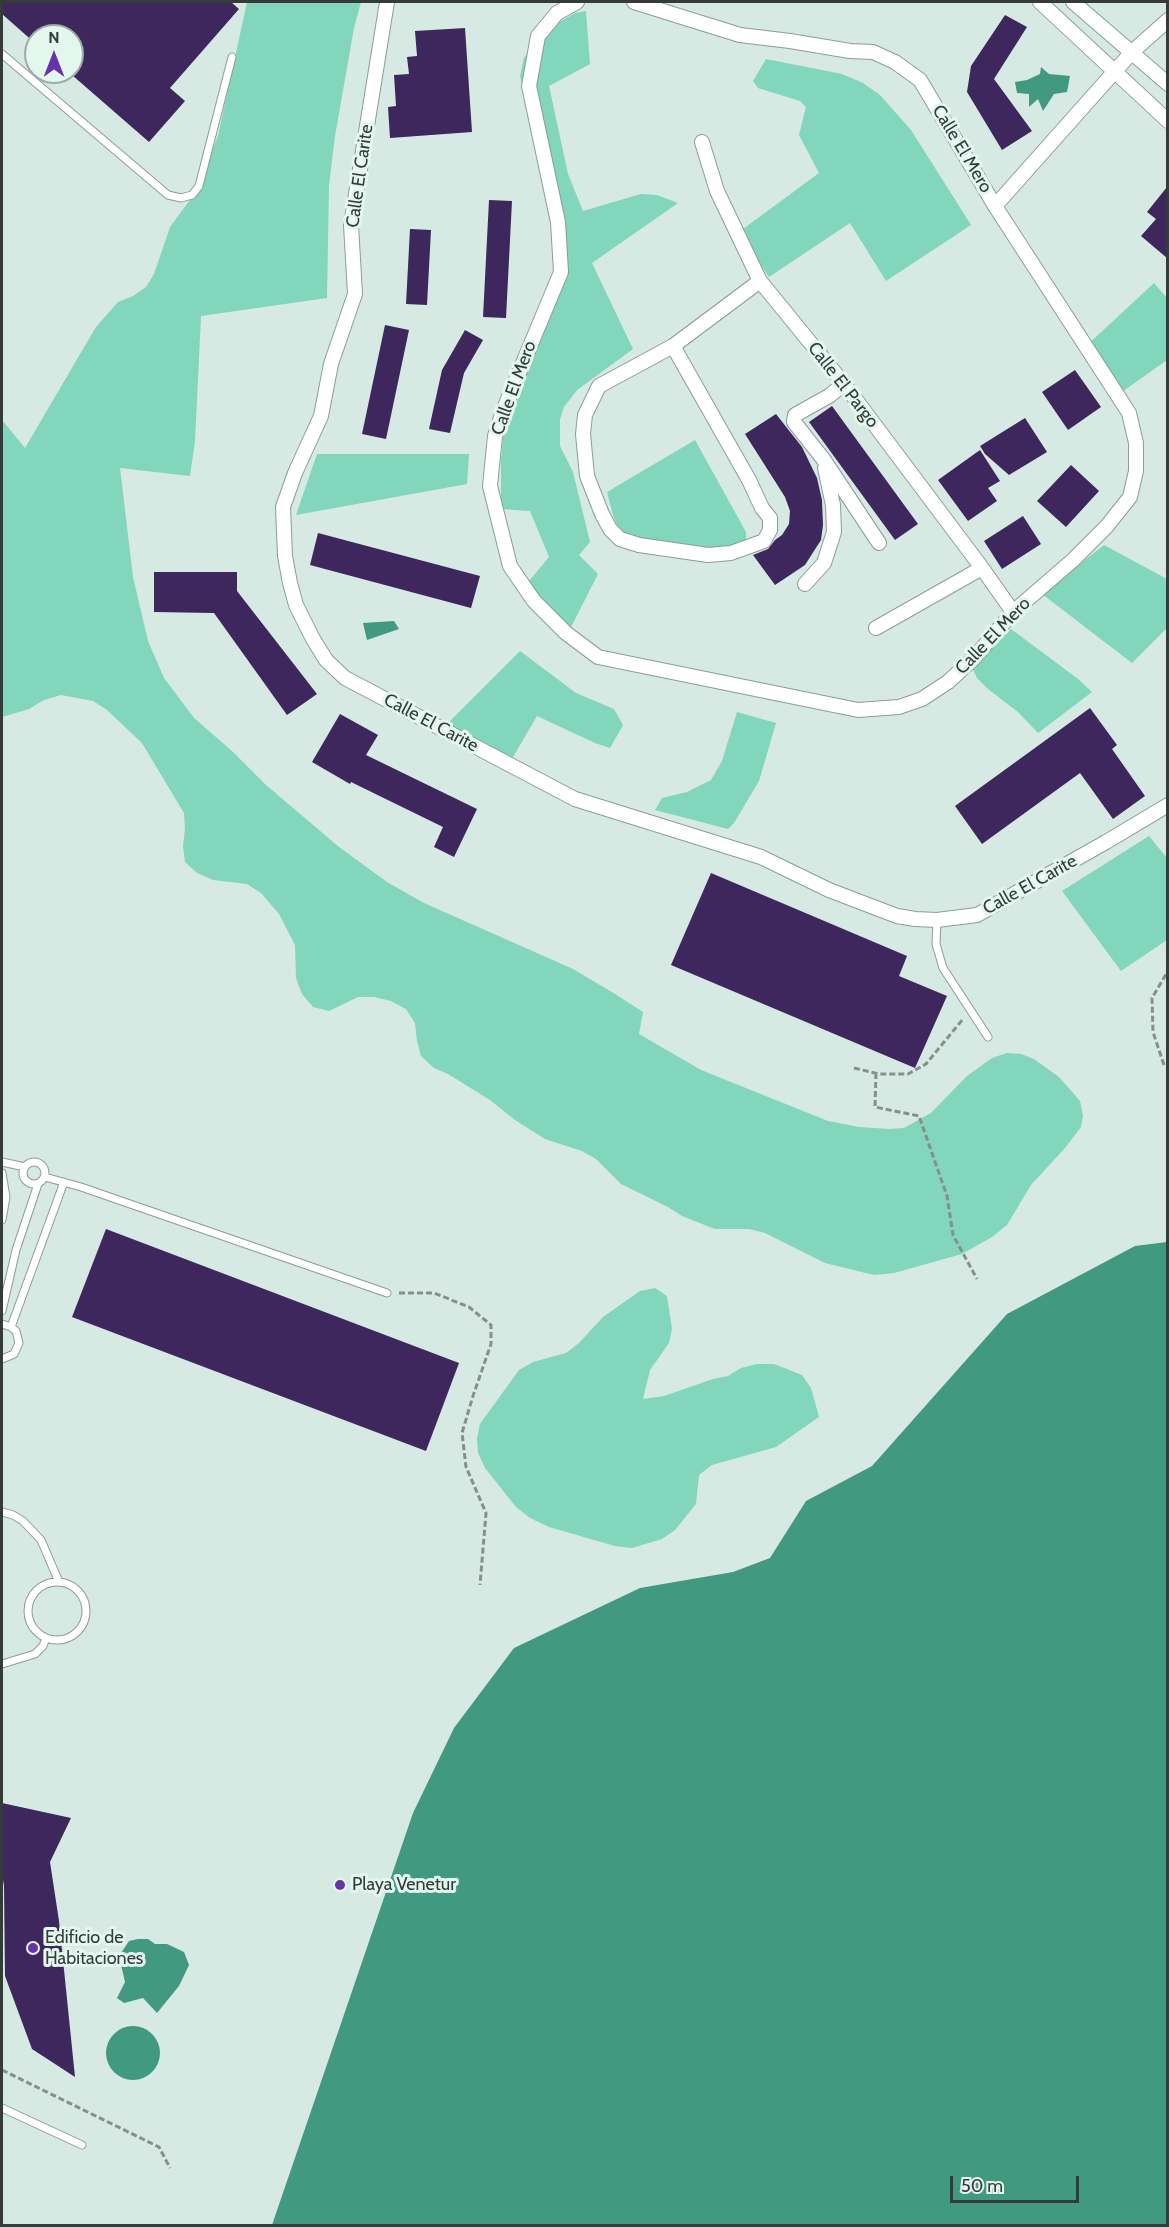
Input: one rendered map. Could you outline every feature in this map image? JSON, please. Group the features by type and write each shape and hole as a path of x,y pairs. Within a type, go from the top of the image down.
{"street":[{"name":"Calle El Carite","path":"387,2 351,225 355,294 331,364 321,416 295,473 283,507 285,556 290,583 296,604 326,660 345,678 575,799 761,857 829,890 897,916 937,921 977,915 1167,805"},
{"name":"Calle El Mero","path":"577,2 557,13 538,36 530,86 558,222 561,272 502,411 491,463 490,486 494,508 510,566 534,601 566,633 598,657 858,710 899,707 922,699 948,682 974,658 1012,612 1073,560 1107,526 1130,497 1136,471 1137,443 1129,413 995,206 921,80 895,62 873,52 850,51 740,35 634,2"},
{"path":"1040,2 1167,121"},
{"path":"1080,4 1167,84"},
{"path":"995,206 1132,52 1167,20"},
{"name":"Calle El Pargo","path":"702,142 717,191 760,281 844,384 982,568 1012,612"},
{"path":"673,346 749,480 762,508 770,518 770,530 764,541 731,553 708,555 639,545 620,539 610,529 602,514 587,476 583,434 585,415 599,386 673,346 760,281"},
{"path":"844,384 793,418 879,543"},
{"path":"805,584 824,563 834,532 833,505 824,460"},
{"path":"876,628 982,568"}],"lane":[{"path":"2,54 168,195 181,198 192,195 199,186 232,57"},
{"path":"937,921 936,944 944,968 988,1037"},
{"path":"2,1162 25,1167 34,1162 39,1163 43,1167 45,1177"},
{"path":"25,1167 23,1176 25,1180 38,1184"},
{"path":"2,1173 6,1197 2,1220"},
{"path":"45,1177 387,1293"},
{"path":"2,1311 16,1250 38,1184 45,1177"},
{"path":"11,1327 64,1182"},
{"path":"2,1324 11,1327 18,1336 18,1349 14,1354 2,1359"},
{"path":"2,1512 23,1521 41,1540 59,1582"},
{"path":"59,1582 73,1587 81,1595 86,1606 85,1619 77,1632 68,1638 61,1640 46,1638 36,1632 31,1625 28,1616 29,1602 35,1591 45,1584 59,1582"},
{"path":"2,1664 35,1654 43,1646 46,1638"},
{"path":"2,2108 82,2145"}],"path":[{"path":"1164,1065 1153,1032 1152,998 1167,971"},
{"path":"854,1068 876,1073 908,1074 926,1064 970,1010"},
{"path":"876,1073 875,1107 919,1116 947,1196 953,1235 977,1279"},
{"path":"387,1293 434,1293 469,1307 491,1325 491,1344 462,1433 466,1467 486,1513 480,1584"},
{"path":"2,2070 159,2147 170,2169"}],"shaded area":[{"path":"247,2 361,2 354,28 335,136 329,185 327,298 201,316 195,441 190,476 120,468 133,577 148,641 164,678 194,718 266,785 339,847 387,882 424,903 573,969 615,994 643,1012 639,1034 701,1070 828,1121 859,1127 889,1129 904,1128 931,1113 967,1076 992,1058 1007,1053 1021,1054 1034,1059 1059,1077 1080,1101 1083,1116 1081,1127 1031,1185 1007,1225 992,1237 962,1254 894,1273 874,1275 825,1263 765,1233 749,1229 715,1229 682,1216 621,1184 596,1159 582,1151 545,1139 515,1120 490,1100 434,1068 421,1056 415,1023 406,1009 391,1001 374,997 358,997 329,1011 313,1007 302,994 296,978 295,945 279,914 261,893 247,884 213,880 197,873 185,862 184,813 142,743 107,710 93,701 61,695 44,700 29,709 2,717 2,420 25,448 96,327 118,302 146,287 154,274 170,227 195,193 218,136"},
{"path":"586,11 590,64 549,86 568,174 583,211 641,194 657,195 678,203 592,263 633,349 577,390 564,407 560,419 560,446 573,472 590,542 579,555 598,574 567,635 525,586 549,557 530,511 501,509 501,462 509,409 529,359 550,317 559,290 563,267 520,76 524,58 540,37 554,25 575,13"},
{"path":"766,59 842,74 863,83 880,95 911,130 971,225 886,281 850,223 769,277 739,232 819,173 799,135 806,107 800,101 758,88 753,81"},
{"path":"1041,67 1049,74 1070,76 1067,92 1054,94 1043,111 1038,99 1029,107 1029,94 1017,93 1015,82 1040,74"},
{"path":"1154,283 1167,298 1167,360 1112,399 1083,349"},
{"path":"695,440 746,532 746,540 741,547 722,551 631,540 619,530 607,492"},
{"path":"317,454 469,454 467,484 296,515"},
{"path":"1104,545 1167,579 1167,628 1132,663 1042,594"},
{"path":"394,621 399,629 367,640 363,623"},
{"path":"1011,629 1092,692 1038,733 1018,712 977,678 972,667"},
{"path":"520,651 576,693 614,709 623,725 610,748 537,716 510,762 443,728"},
{"path":"737,712 776,723 759,781 734,823 728,829 655,810 662,798 687,792 711,780 722,761"},
{"path":"1149,836 1167,858 1167,940 1121,971 1062,891"},
{"path":"1167,1242 1167,2225 272,2225 413,1813 454,1728 514,1648 640,1588 733,1572 770,1558 806,1501 872,1466 1007,1314 1135,1246"},
{"path":"655,1288 667,1296 672,1329 669,1343 650,1370 643,1399 664,1396 728,1376 741,1368 757,1364 774,1364 802,1375 811,1388 819,1417 776,1447 712,1465 699,1475 696,1504 675,1530 662,1539 632,1548 615,1546 549,1527 530,1518 516,1507 485,1468 478,1453 477,1439 480,1424 519,1370 533,1362 566,1353 579,1343 603,1317 640,1291"},
{"path":"148,1939 155,1944 167,1944 184,1952 189,1965 179,1986 157,2013 143,1998 124,2003 117,1998 125,1982 119,1956 129,1941"},
{"path":"128,2026 138,2026 148,2030 156,2038 160,2053 156,2068 148,2076 138,2080 128,2080 118,2076 110,2068 106,2058 106,2048 110,2038 118,2030"}],"building":[{"path":"2,2 231,2 239,9 170,88 185,101 149,142 82,84 84,24 24,24 24,33 2,14"},
{"path":"1005,15 1027,27 994,79 1032,131 1002,150 967,92 971,66"},
{"path":"465,28 472,132 390,138 388,107 396,106 394,75 409,74 407,57 417,56 415,31"},
{"path":"1167,187 1167,258 1141,236 1156,219 1147,212"},
{"path":"489,200 512,201 506,318 483,317"},
{"path":"410,229 431,230 427,305 406,304"},
{"path":"385,325 409,330 386,439 362,434"},
{"path":"465,330 483,340 464,373 450,433 429,429 442,370"},
{"path":"1075,370 1101,407 1068,430 1042,392"},
{"path":"832,406 918,524 895,540 809,422"},
{"path":"776,414 802,447 817,478 822,500 823,525 821,540 805,565 775,585 753,555 768,549 782,535 789,524 790,511 785,497 745,434"},
{"path":"1025,418 1047,452 1009,475 985,454 980,446"},
{"path":"980,450 1000,481 988,488 997,501 968,521 938,480"},
{"path":"1071,465 1099,491 1066,527 1037,501"},
{"path":"1023,516 1041,544 1002,569 984,541"},
{"path":"318,533 480,576 471,608 310,565"},
{"path":"154,572 237,572 237,591 317,694 287,715 214,613 154,612"},
{"path":"1090,708 1117,745 1112,749 1145,796 1113,819 1080,773 982,844 955,806"},
{"path":"340,714 378,735 366,755 477,809 454,857 434,847 443,827 351,782 350,784 312,762"},
{"path":"711,873 907,956 899,976 947,996 915,1068 671,965"},
{"path":"106,1229 459,1363 426,1451 72,1317"},
{"name":"Edificio de Habitaciones","path":"2,1803 71,1818 50,1862 59,1921 75,2077 32,2049 5,1976"}],"place":[{"name":"Playa Venetur","path":"340,1885"},
{"name":"Edificio de Habitaciones","path":"33,1948"}]}
